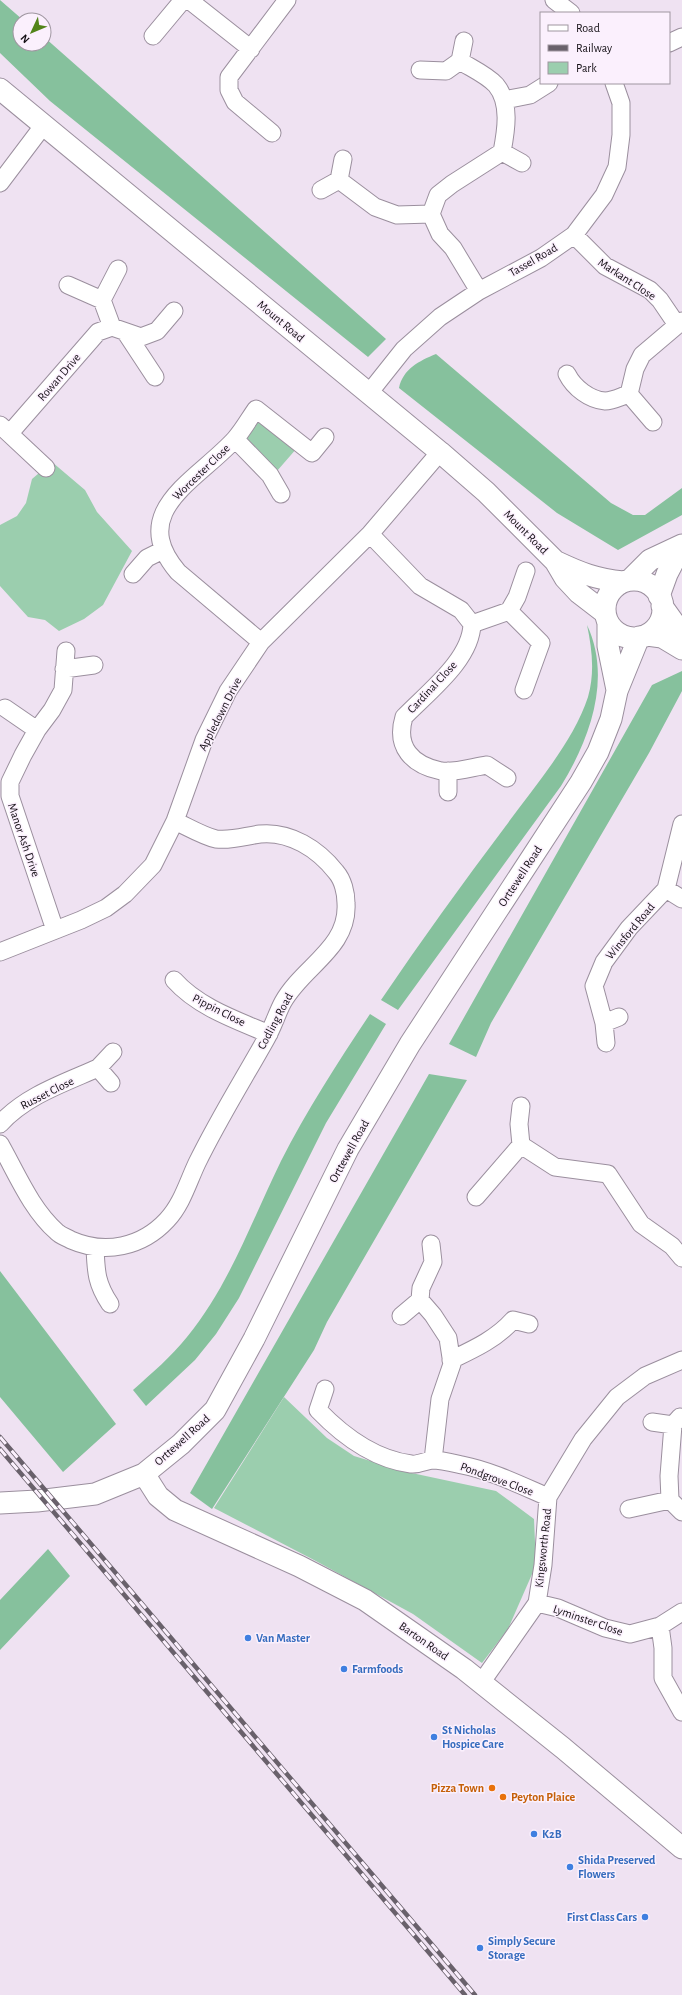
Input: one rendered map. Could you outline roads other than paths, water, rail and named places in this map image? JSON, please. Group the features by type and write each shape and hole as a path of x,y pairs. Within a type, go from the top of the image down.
{"street":[{"path":"154,36 183,0"},
{"path":"189,0 251,49"},
{"path":"272,133 235,102 229,90 229,77 287,0"},
{"path":"554,0 570,12"},
{"path":"670,43 682,37"},
{"path":"420,70 446,71 460,61 464,41"},
{"path":"460,61 496,85 504,100 507,127 502,152 452,184 438,196 431,214 440,234 453,248 479,291"},
{"path":"504,100 530,95 547,84"},
{"name":"Tassel Road","path":"369,393 404,349 440,317 479,291 541,258 574,235 604,195 616,167 621,135 620,103 614,84"},
{"name":"Mount Road","path":"0,89 43,126 369,393 486,492 555,561 564,578 607,617"},
{"path":"0,183 43,126"},
{"path":"502,152 522,163"},
{"path":"339,180 343,158"},
{"path":"339,180 375,207 397,215 431,214"},
{"path":"320,190 339,180"},
{"name":"Markant Close","path":"574,235 605,266 650,290 679,323 642,355 635,369 630,394"},
{"path":"102,300 118,269"},
{"path":"68,285 102,300 119,330 155,377"},
{"path":"119,330 141,337 157,331 174,311"},
{"name":"Rowan Drive","path":"46,468 5,430 98,332 119,330"},
{"path":"567,374 571,381 580,390 595,400 606,401 630,394 653,422"},
{"name":"Worcester Close","path":"261,642 178,572 168,561 159,540 159,522 168,505 187,483 235,439 256,409 312,453 325,437"},
{"name":"Worcester Close","path":"235,439 270,475 281,494"},
{"name":"Appledown Drive","path":"0,952 81,920 106,908 125,894 153,865 175,821 204,740 228,691 261,642 370,534 440,452"},
{"path":"370,534 420,586 461,610 472,624 509,611 517,597 526,571"},
{"path":"682,545 650,560 626,581 615,587 609,594 605,603 607,617 613,630 621,635 630,638 643,636 662,637 682,649"},
{"path":"643,636 656,627 661,617 661,601 667,574 682,545"},
{"path":"133,574 147,558 163,550"},
{"name":"Mount Road","path":"555,561 578,572 601,580 626,581"},
{"path":"626,581 642,581 652,587 671,621 682,634"},
{"path":"509,611 541,644 524,690"},
{"name":"Orttewell Road","path":"607,617 608,646 617,691"},
{"name":"Cardinal Close","path":"472,624 471,635 467,646 454,666 404,717 400,728 401,743 409,754 418,762 441,770 448,771 487,765 507,778"},
{"name":"Orttewell Road","path":"0,1503 37,1501 95,1494 144,1474 181,1444 215,1410 254,1339 348,1149 410,1044 598,752 611,719 617,691 643,636"},
{"name":"Manor Ash Drive","path":"55,930 10,796 10,782 37,730 52,710 63,690 66,651"},
{"path":"64,669 94,666"},
{"path":"5,708 37,730"},
{"path":"448,771 448,792"},
{"name":"Codling Road","path":"0,1144 38,1212 58,1234 80,1244 95,1248 115,1248 133,1244 155,1231 168,1219 182,1198 198,1162 269,1034 283,1002 297,982 313,964 330,950 341,933 347,914 346,893 337,873 300,840 281,834 260,834 237,839 215,838 175,821"},
{"name":"Winsford Road","path":"606,1043 611,1020 594,986 604,962 629,928 666,889 682,824"},
{"path":"666,889 682,899"},
{"name":"Pippin Close","path":"174,980 183,991 226,1015 269,1034"},
{"name":"Russet Close","path":"0,1124 10,1112 52,1088 98,1068 113,1052"},
{"path":"98,1068 111,1083"},
{"path":"476,1198 521,1145 519,1124 521,1106"},
{"path":"521,1145 555,1167 608,1174 641,1224 679,1248"},
{"path":"401,1316 420,1300 421,1288 433,1262 431,1244"},
{"path":"95,1248 96,1271 101,1290 110,1304"},
{"path":"420,1300 433,1315 448,1338 450,1360 452,1364 440,1399 433,1460"},
{"path":"450,1360 486,1344 504,1330 513,1320 529,1324"},
{"name":"Kingsworth Road","path":"481,1683 537,1603 543,1565 548,1498 583,1438 617,1397 645,1376 682,1360"},
{"name":"Pondgrove Close","path":"325,1389 318,1410 334,1426 358,1444 382,1456 412,1464 433,1460 463,1465 548,1498"},
{"path":"652,1422 677,1421 669,1476 670,1500 682,1512"},
{"name":"Barton Road","path":"144,1474 158,1496 175,1510 299,1566 365,1600 432,1645 563,1748 682,1848"},
{"path":"629,1509 670,1500"},
{"name":"Lyminster Close","path":"537,1603 558,1608 605,1628 630,1634 660,1626 682,1612"},
{"path":"660,1626 663,1648 663,1678 682,1712"}],"railway":[{"path":"0,1437 475,1995"},
{"path":"0,1449 465,1995"}],"place":[{"name":"Van Master","path":"248,1638"},
{"name":"Farmfoods","path":"344,1669"},
{"name":"St Nicholas Hospice Care","path":"434,1737"},
{"name":"Pizza Town","path":"492,1788"},
{"name":"Peyton Plaice","path":"503,1797"},
{"name":"K2B","path":"534,1834"},
{"name":"Shida Preserved Flowers","path":"570,1867"},
{"name":"First Class Cars","path":"645,1917"},
{"name":"Simply Secure Storage","path":"480,1948"}]}
